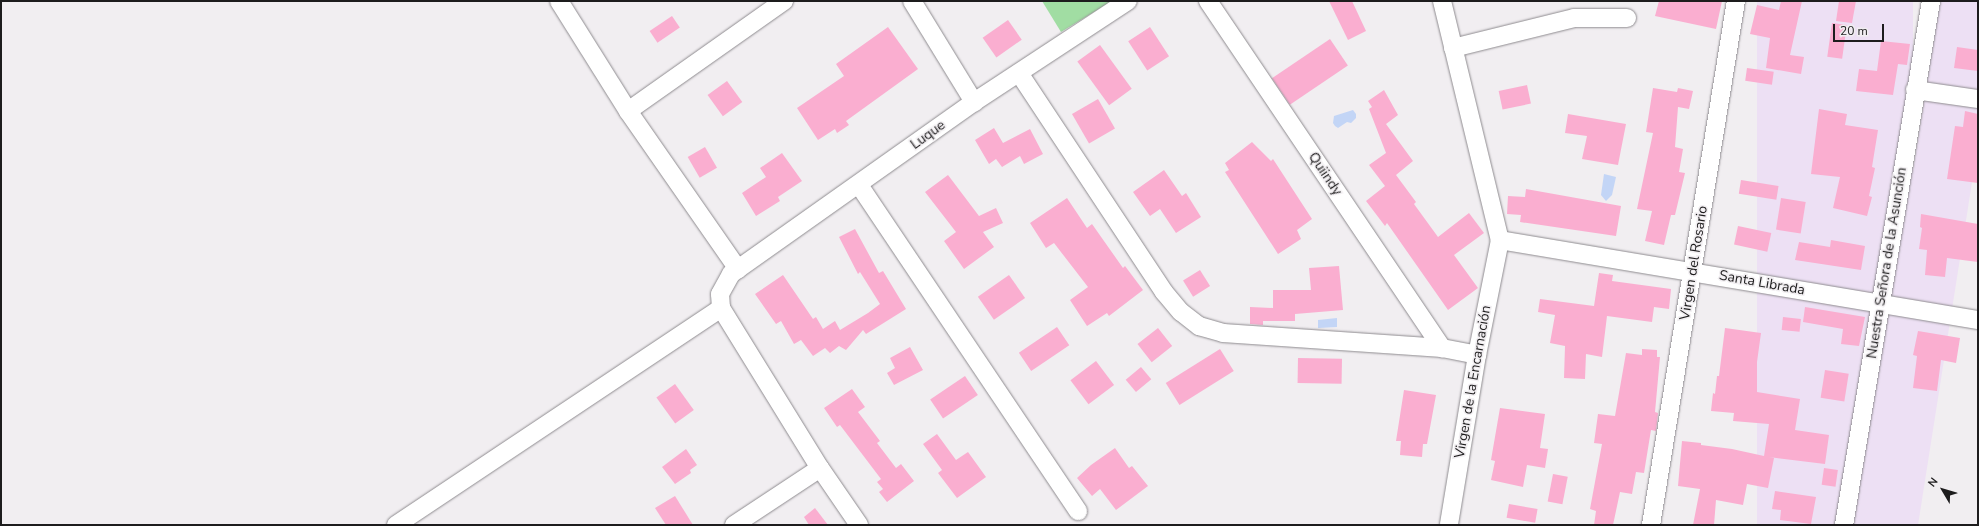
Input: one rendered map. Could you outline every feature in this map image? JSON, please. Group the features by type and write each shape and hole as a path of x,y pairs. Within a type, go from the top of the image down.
{"street":[{"path":"559,1 628,111 734,272 720,294 721,308 820,468 859,525"},
{"path":"628,111 784,1"},
{"path":"912,1 974,102"},
{"name":"Luque","path":"734,272 859,185 974,102 1128,1"},
{"name":"Quiindy","path":"1208,1 1442,348"},
{"path":"1442,1 1500,240"},
{"name":"Virgen del Rosario","path":"1651,525 1736,1"},
{"name":"Nuestra Señora de la Asunción","path":"1844,525 1915,90 1931,1"},
{"path":"1453,48 1574,18 1627,18"},
{"path":"1019,73 1164,292 1181,312 1199,326 1223,333 1442,348 1477,355"},
{"path":"1915,90 1978,99"},
{"path":"859,185 1078,511"},
{"name":"Santa Librada","path":"1500,240 1978,320"},
{"name":"Virgen de la Encarnación","path":"1449,525 1477,355 1500,240"},
{"path":"396,525 721,308"},
{"path":"734,525 820,468"}],"shaded area":[{"path":"1757,1 1913,1 1913,525 1757,525"},
{"path":"1940,1 1978,1 1978,144 1918,525 1857,525"}],"green space":[{"path":"1042,1 1112,1 1061,32"}],"water":[{"path":"1353,110 1356,114 1356,118 1351,123 1347,122 1338,128 1335,126 1333,123 1334,116"},
{"path":"1604,174 1616,177 1612,195 1606,201 1601,195"},
{"path":"1337,318 1337,327 1318,328 1318,320"}],"building":[{"path":"1329,1 1352,1 1366,31 1348,40"},
{"path":"1659,1 1722,1 1716,29 1655,16"},
{"path":"1781,1 1802,1 1790,55 1804,57 1801,74 1766,68 1770,38 1750,34 1757,5 1779,10"},
{"path":"1839,1 1856,1 1852,23 1836,21"},
{"path":"672,16 680,28 657,43 650,31"},
{"path":"1008,20 1022,40 996,57 983,38"},
{"path":"1832,23 1847,25 1842,59 1827,57"},
{"path":"888,27 918,69 846,121 849,125 837,133 835,129 818,140 797,108 844,76 836,64"},
{"path":"1150,27 1169,56 1147,71 1128,41"},
{"path":"1330,39 1348,66 1290,105 1272,78"},
{"path":"1881,41 1910,44 1907,65 1898,64 1893,95 1856,91 1859,69 1877,71"},
{"path":"1100,45 1132,89 1109,105 1077,61"},
{"path":"1957,47 1978,50 1978,71 1954,68"},
{"path":"1747,68 1774,72 1772,85 1745,81"},
{"path":"727,81 742,102 723,116 708,95"},
{"path":"1527,85 1531,104 1503,110 1499,91"},
{"path":"1653,88 1677,92 1678,88 1693,91 1689,109 1678,107 1675,147 1683,149 1679,172 1685,173 1675,215 1671,215 1664,245 1645,241 1652,211 1637,209 1653,133 1646,132"},
{"path":"1384,90 1398,115 1386,124 1413,161 1396,175 1416,202 1414,204 1438,237 1469,213 1484,233 1454,255 1478,288 1448,310 1387,223 1385,226 1366,201 1385,186 1369,165 1386,153 1369,109 1372,107 1368,101"},
{"path":"1098,99 1115,128 1089,143 1072,114"},
{"path":"1819,109 1847,114 1845,125 1878,130 1872,167 1875,168 1869,196 1872,197 1867,216 1833,208 1840,177 1811,174"},
{"path":"1965,111 1978,114 1978,183 1947,179 1955,126 1963,127"},
{"path":"1568,114 1626,124 1618,165 1582,159 1587,136 1565,133"},
{"path":"994,128 1003,143 1030,129 1043,154 1024,164 1020,156 1002,167 996,159 989,164 975,140"},
{"path":"1252,142 1271,161 1273,159 1312,219 1297,230 1301,239 1278,254 1225,172 1229,170 1225,163"},
{"path":"705,147 717,168 700,178 688,157"},
{"path":"782,153 802,181 778,197 780,201 756,216 742,193 766,177 760,168"},
{"path":"1164,170 1182,196 1186,193 1201,217 1176,233 1160,209 1150,216 1133,192"},
{"path":"948,175 979,216 996,208 1003,223 983,232 994,247 964,269 944,241 956,232 925,192"},
{"path":"1741,180 1779,186 1776,200 1739,194"},
{"path":"1526,189 1621,206 1616,236 1520,222 1521,215 1507,214 1508,196 1525,197"},
{"path":"1067,198 1087,228 1092,224 1123,268 1125,266 1143,290 1109,316 1107,313 1087,326 1070,300 1088,287 1054,243 1046,248 1030,223"},
{"path":"1781,198 1806,202 1801,234 1776,230"},
{"path":"1921,214 1978,224 1978,262 1947,258 1945,277 1925,275 1927,250 1919,249 1922,228 1920,227"},
{"path":"1738,226 1771,233 1767,252 1734,245"},
{"path":"855,229 879,273 883,271 906,309 866,334 863,330 846,350 839,346 830,353 825,348 813,356 801,340 794,344 781,321 776,324 755,294 783,275 813,319 816,317 823,329 835,321 840,330 868,313 880,304 860,272 858,274 839,237"},
{"path":"1831,240 1865,246 1861,270 1795,260 1799,242 1830,247"},
{"path":"1339,266 1343,310 1295,314 1295,321 1263,321 1263,325 1250,324 1250,307 1273,308 1273,290 1311,290 1309,268"},
{"path":"1200,270 1210,286 1193,297 1183,281"},
{"path":"1599,273 1613,275 1612,281 1671,289 1669,309 1654,307 1652,322 1607,316 1602,357 1586,354 1585,379 1564,378 1565,346 1550,343 1555,315 1538,312 1540,299 1594,306"},
{"path":"1009,275 1025,298 994,320 978,297"},
{"path":"1805,307 1865,317 1859,346 1841,344 1843,329 1803,322"},
{"path":"1783,317 1801,319 1800,332 1782,330"},
{"path":"1057,327 1069,345 1031,371 1019,353"},
{"path":"1158,328 1172,346 1152,362 1138,344"},
{"path":"1725,328 1761,333 1757,362 1757,392 1800,399 1795,430 1829,435 1825,464 1769,457 1774,458 1768,488 1747,484 1743,505 1716,500 1714,525 1693,525 1700,489 1678,486 1682,441 1701,443 1701,445 1732,449 1764,456 1769,424 1733,421 1734,413 1711,411 1713,393 1715,394 1717,376 1719,376"},
{"path":"1918,331 1960,338 1956,363 1941,360 1937,391 1913,388 1917,356 1913,355"},
{"path":"910,347 923,370 894,385 887,373 895,368 890,358"},
{"path":"1220,349 1234,371 1180,405 1166,383"},
{"path":"1642,349 1657,350 1657,357 1660,357 1655,412 1658,413 1656,431 1651,430 1644,473 1636,472 1632,494 1620,492 1613,525 1594,525 1596,511 1590,509 1602,444 1594,443 1598,414 1615,416 1626,353 1642,355"},
{"path":"1298,358 1342,359 1342,384 1298,383"},
{"path":"1096,361 1114,385 1088,404 1070,380"},
{"path":"1141,367 1151,379 1136,392 1126,380"},
{"path":"1825,370 1849,374 1844,401 1821,398"},
{"path":"965,376 978,395 943,419 930,399"},
{"path":"675,384 694,410 675,423 656,398"},
{"path":"852,389 865,407 858,412 880,441 877,443 896,468 901,464 914,481 887,502 879,492 883,489 877,482 881,479 840,425 837,427 824,408"},
{"path":"1404,390 1436,395 1427,444 1423,444 1422,457 1400,455 1401,441 1396,441"},
{"path":"1500,408 1545,414 1540,448 1548,449 1545,468 1527,465 1523,487 1491,480 1495,461 1491,460"},
{"path":"937,434 956,460 968,452 986,477 957,498 938,473 942,470 923,444"},
{"path":"1115,448 1129,468 1132,466 1148,486 1116,510 1100,489 1092,496 1077,478 1091,465"},
{"path":"686,449 697,465 690,470 691,473 675,484 662,467"},
{"path":"1824,468 1838,470 1835,487 1822,485"},
{"path":"1553,474 1568,477 1562,504 1548,501"},
{"path":"1775,491 1816,497 1811,524 1780,520 1781,510 1772,509"},
{"path":"675,496 693,525 666,525 655,508"},
{"path":"1509,504 1538,509 1535,523 1507,518"},
{"path":"815,508 828,525 809,525 804,517"}]}
